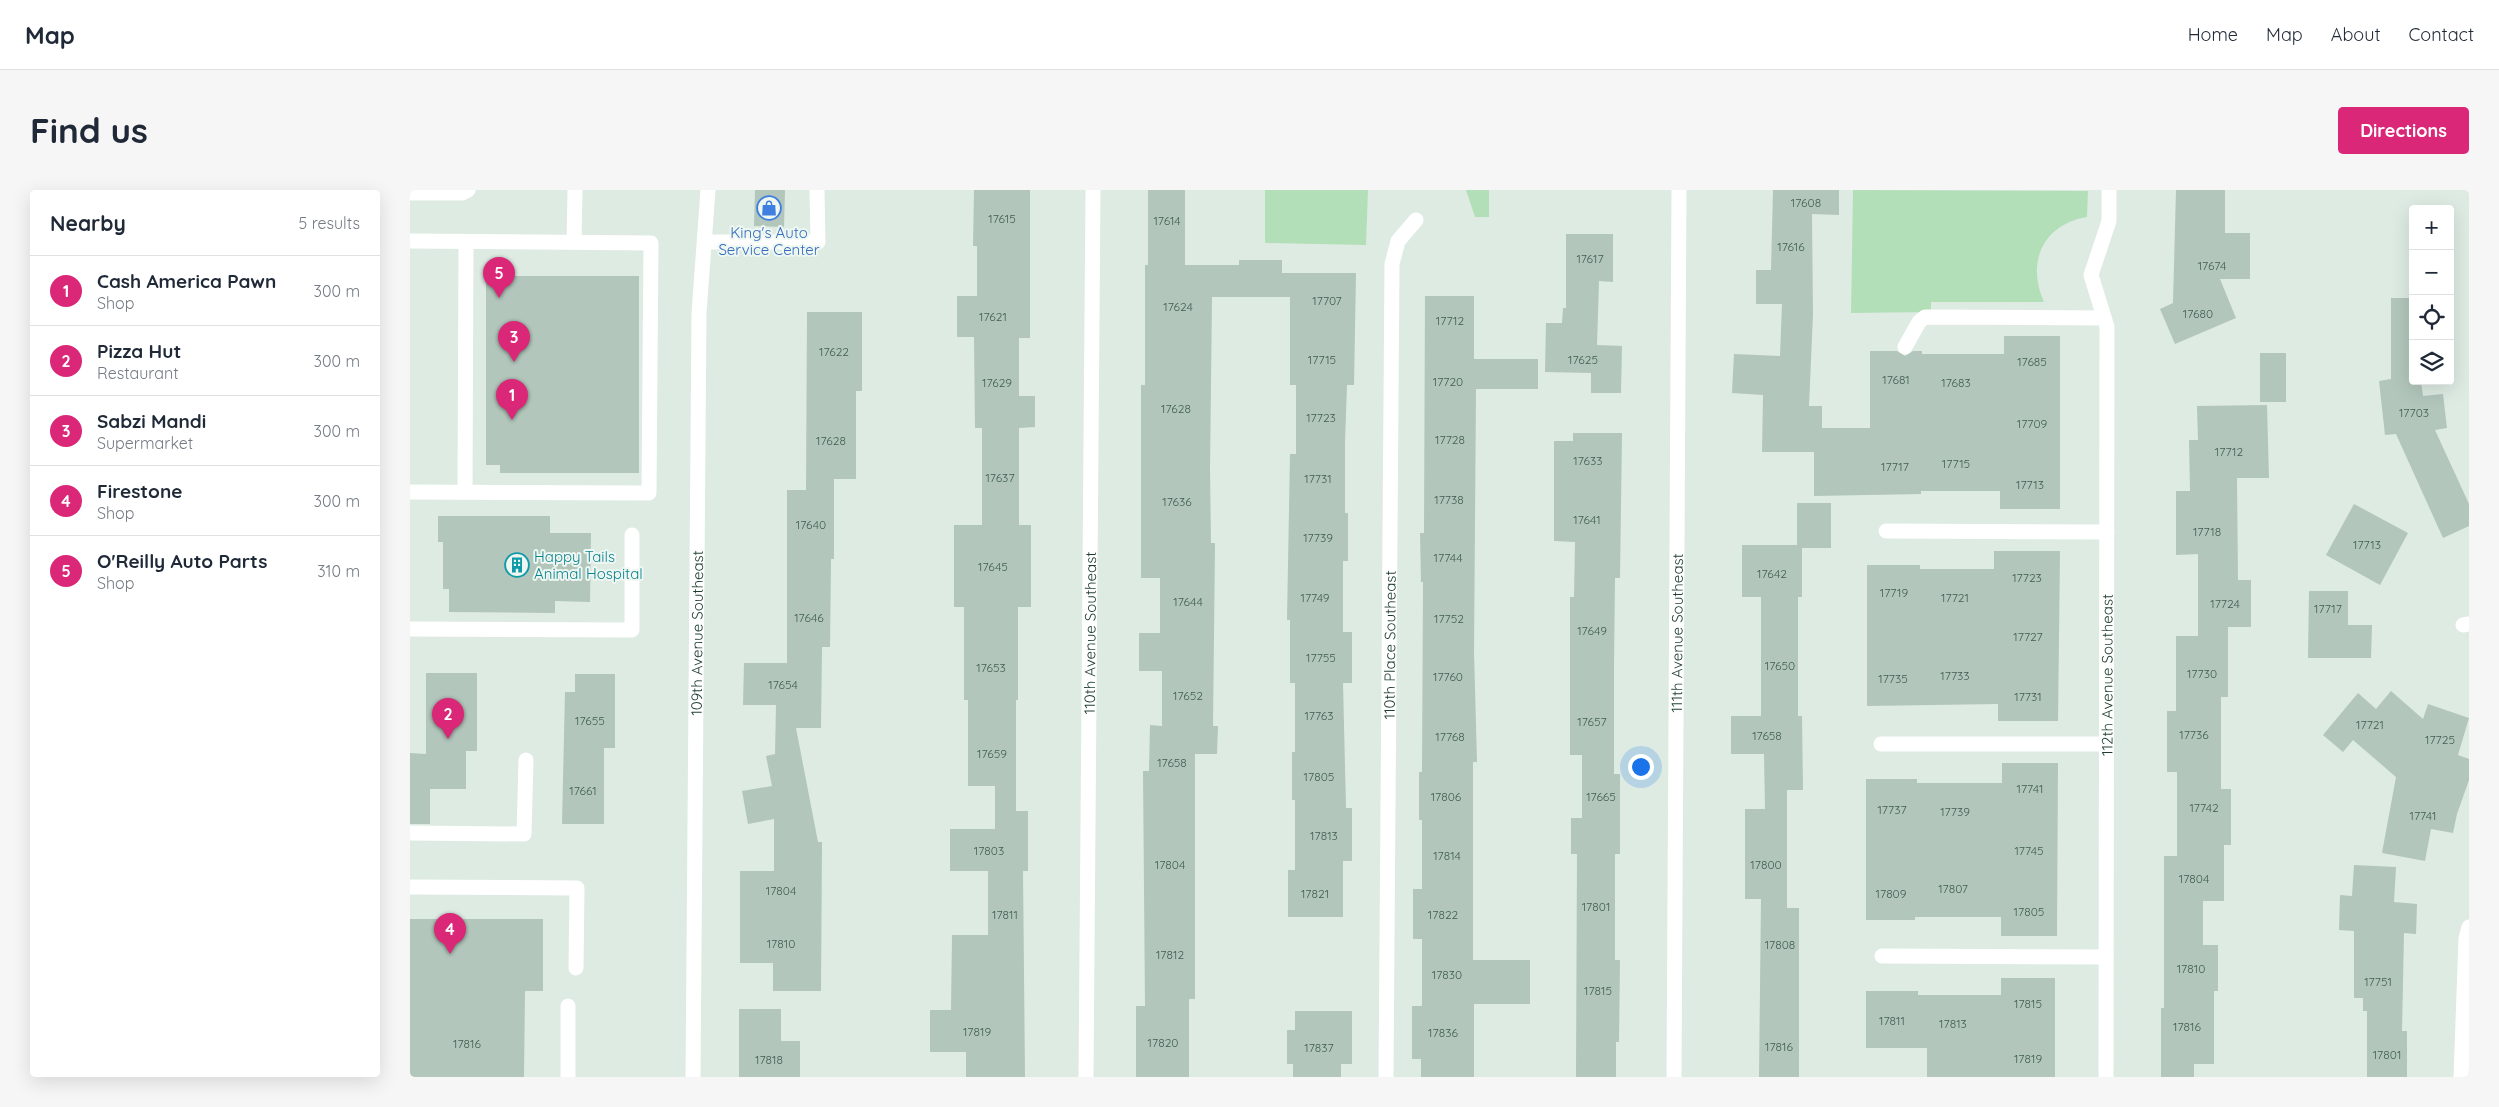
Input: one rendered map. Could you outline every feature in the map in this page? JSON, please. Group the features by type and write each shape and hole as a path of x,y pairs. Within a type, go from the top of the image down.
{"street":[{"path":"410,193 462,193 468,190"},
{"path":"574,242 575,190"},
{"name":"109th Avenue Southeast","path":"693,1077 699,313 708,190"},
{"path":"705,242 818,242 817,190"},
{"name":"110th Avenue Southeast","path":"1086,1077 1093,190"},
{"name":"111th Avenue Southeast","path":"1674,1077 1679,190"},
{"name":"112th Avenue Southeast","path":"2106,1077 2107,327 2091,275 2109,221 2109,190"},
{"name":"110th Place Southeast","path":"1386,1077 1392,264 1398,241 1416,220"},
{"path":"410,241 651,243 649,493 410,492"},
{"path":"465,492 466,242"},
{"path":"1905,347 1919,322 1925,317 2104,318"},
{"path":"1886,531 2107,532"},
{"path":"410,629 632,630 632,536"},
{"path":"1881,744 2106,744"},
{"path":"410,833 524,834 526,760"},
{"path":"410,887 577,888 576,968"},
{"path":"2461,1077 2466,1012 2466,938 2469,927"},
{"path":"1882,956 2106,957"},
{"path":"568,1006 568,1077"}],"green space":[{"path":"1265,190 1368,190 1366,245 1265,243"},
{"path":"1466,190 1489,190 1489,217 1475,217"},
{"path":"1853,190 2088,191 2087,217 2072,221 2059,228 2049,237 2042,248 2038,260 2037,273 2044,302 1931,302 1931,312 1851,313"}],"building":[{"name":"King's Auto Service Center","path":"755,190 785,190 784,227 754,226"},
{"path":"974,190 1030,190 1030,338 1019,338 1019,396 1035,396 1035,427 1019,428 1019,525 1031,525 1031,607 1018,607 1018,700 1016,700 1016,811 1028,811 1028,871 1023,871 1025,1077 966,1077 966,1052 930,1052 930,1010 951,1010 952,935 988,935 988,871 950,871 950,829 995,829 995,786 968,786 968,700 964,700 964,607 954,607 954,525 982,525 982,428 975,428 974,337 957,337 957,296 977,296 977,246 973,246"},
{"path":"1148,190 1185,190 1185,265 1239,265 1239,260 1282,260 1282,273 1356,273 1354,385 1347,385 1345,442 1345,513 1348,513 1348,561 1343,561 1343,632 1352,632 1352,683 1343,683 1346,808 1352,808 1352,861 1343,861 1343,917 1288,917 1288,870 1295,870 1295,800 1292,800 1292,752 1295,752 1295,683 1290,683 1290,620 1287,620 1290,454 1296,454 1296,385 1290,385 1290,297 1212,297 1210,470 1211,543 1215,543 1213,726 1218,726 1217,754 1195,754 1195,999 1189,999 1189,1077 1136,1077 1136,1006 1145,1006 1143,771 1149,771 1150,725 1162,726 1162,671 1139,671 1139,633 1160,633 1160,578 1141,578 1141,385 1145,385 1145,265 1148,265"},
{"path":"1773,190 1839,190 1839,215 1812,214 1813,314 1809,406 1822,406 1822,428 1870,428 1870,351 1897,351 1905,356 1913,351 1922,351 1922,354 2004,354 2004,336 2060,336 2060,509 2000,509 2000,491 1921,491 1921,494 1814,496 1814,452 1762,452 1763,395 1732,393 1734,354 1780,356 1782,304 1756,304 1756,270 1771,270"},
{"path":"2176,190 2225,190 2225,233 2250,233 2250,279 2220,279 2236,318 2175,344 2160,309 2173,303"},
{"path":"1566,234 1613,234 1613,282 1599,281 1597,345 1622,346 1621,393 1591,393 1591,373 1545,372 1546,323 1562,323 1563,308 1566,308"},
{"path":"486,276 639,276 639,473 500,473 500,465 486,465"},
{"path":"1425,296 1474,296 1474,359 1538,359 1538,389 1476,389 1474,652 1477,762 1473,762 1473,960 1530,960 1530,1004 1474,1004 1474,1077 1421,1077 1421,1059 1412,1059 1412,1006 1422,1006 1422,939 1413,939 1413,889 1422,889 1422,820 1419,820 1419,772 1422,772 1423,582 1421,582 1420,533 1424,533"},
{"path":"2391,298 2409,298 2409,385 2422,385 2423,396 2443,394 2447,428 2435,430 2469,504 2469,526 2443,538 2396,434 2385,435 2379,381 2391,379"},
{"path":"807,312 862,312 862,391 856,391 856,479 834,479 834,559 831,559 830,647 822,647 821,728 796,728 818,842 822,842 821,991 773,991 773,963 740,963 740,871 774,871 774,819 748,824 742,791 772,786 766,756 775,754 776,705 743,705 744,663 787,663 787,490 806,490"},
{"path":"2260,353 2286,353 2286,402 2260,402"},
{"path":"2267,405 2269,478 2237,478 2238,580 2251,580 2251,627 2228,627 2228,697 2221,697 2221,789 2231,789 2231,845 2224,845 2224,901 2203,901 2203,945 2218,945 2218,991 2214,991 2214,1064 2194,1064 2194,1077 2161,1077 2161,1008 2164,1008 2164,856 2177,856 2177,772 2167,772 2167,711 2176,711 2176,636 2198,636 2198,554 2176,555 2176,491 2190,491 2189,440 2198,440 2197,406"},
{"path":"1573,433 1622,433 1620,578 1615,578 1614,664 1614,774 1620,774 1620,854 1615,854 1615,960 1620,960 1619,1042 1616,1042 1616,1077 1576,1077 1577,854 1571,854 1571,818 1582,818 1582,755 1570,755 1570,597 1574,597 1575,542 1554,541 1554,441 1573,441"},
{"path":"1797,503 1831,503 1831,548 1802,548 1802,597 1798,597 1798,716 1802,716 1803,790 1787,790 1787,908 1799,908 1799,1077 1759,1077 1761,899 1745,899 1745,809 1765,809 1764,754 1731,754 1731,716 1761,716 1761,597 1742,597 1742,545 1797,545"},
{"path":"2354,504 2408,533 2380,585 2326,555"},
{"name":"Happy Tails Animal Hospital","path":"438,516 550,516 550,533 591,533 590,602 555,601 555,613 449,612 449,589 443,589 443,542 438,542"},
{"path":"1994,551 2060,551 2058,721 1998,721 1998,704 1867,706 1867,565 1920,565 1920,569 1994,569"},
{"path":"2309,591 2348,591 2348,625 2372,625 2371,658 2308,658"},
{"path":"426,673 477,673 477,751 466,751 466,789 430,789 430,824 410,824 410,753 426,754"},
{"path":"575,674 615,674 615,748 604,748 604,824 562,824 565,692 575,692"},
{"path":"2391,691 2423,719 2428,704 2469,718 2458,755 2469,759 2469,780 2457,814 2453,833 2431,829 2425,861 2382,853 2396,777 2353,740 2343,752 2323,735 2358,693 2376,709"},
{"path":"2002,763 2058,763 2057,936 2001,936 2001,917 1915,917 1915,920 1866,920 1866,779 1917,779 1917,783 2002,783"},
{"path":"2354,865 2396,867 2394,902 2417,904 2416,934 2404,933 2402,1031 2407,1031 2407,1077 2367,1077 2367,1011 2363,1011 2363,998 2354,998 2354,931 2339,930 2340,895 2352,896"},
{"path":"410,919 543,919 543,991 525,991 524,1077 410,1077"},
{"path":"2001,978 2055,978 2055,1077 1927,1077 1927,1048 1866,1048 1866,991 1918,991 1918,995 2001,995"},
{"path":"739,1009 781,1009 781,1041 800,1041 800,1077 739,1077"},
{"path":"1295,1011 1352,1011 1352,1064 1341,1064 1341,1077 1293,1077 1293,1064 1287,1064 1287,1030 1295,1030"}],"place":[{"name":"King's Auto Service Center","path":"769,208"},
{"name":"O'Reilly Auto Parts","path":"499,298"},
{"name":"Sabzi Mandi","path":"514,362"},
{"name":"Cash America Pawn","path":"512,420"},
{"name":"Happy Tails Animal Hospital","path":"517,565"},
{"name":"Pizza Hut","path":"448,739"},
{"name":"Firestone","path":"450,954"}]}
